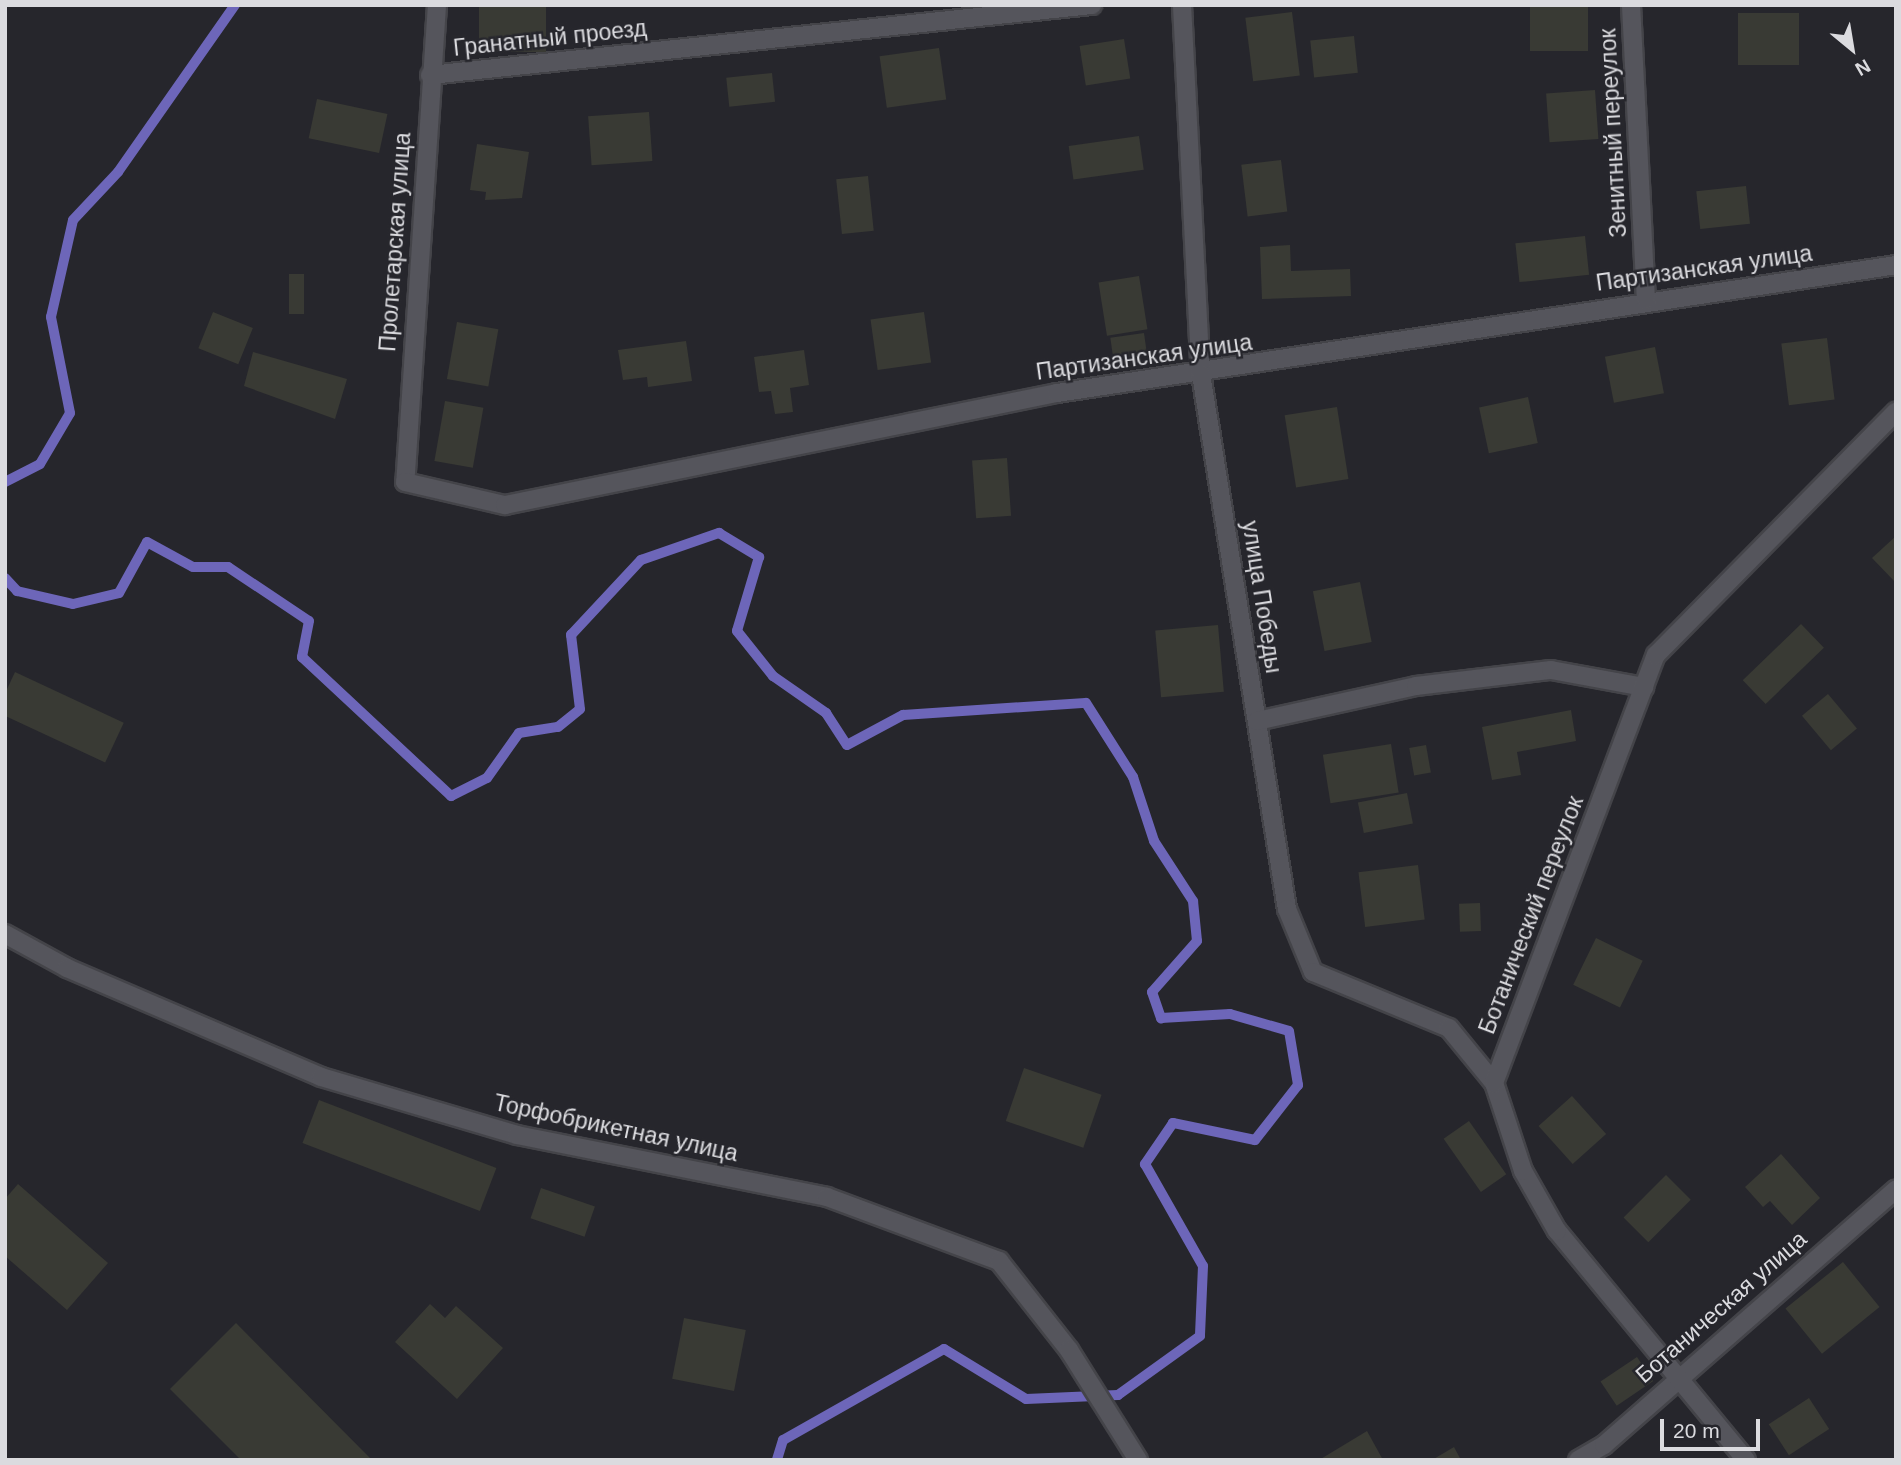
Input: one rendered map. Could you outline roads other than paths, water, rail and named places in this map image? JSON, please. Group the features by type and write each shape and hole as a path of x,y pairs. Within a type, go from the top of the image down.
{"street":[{"name":"Пролетарская улица","path":"405,482 436,5"},
{"name":"Гранатный проезд","path":"430,75 1092,5"},
{"name":"улица Победы","path":"1182,5 1201,374 1287,909 1313,972 1449,1028 1494,1083"},
{"name":"Зенитный переулок","path":"1631,5 1646,300"},
{"name":"Партизанская улица","path":"405,482 505,505 1057,393 1201,374 1646,300 1896,265"},
{"name":"Ботанический переулок","path":"1494,1083 1656,655 1896,412"},
{"path":"1257,720 1416,686 1551,670 1644,687"},
{"name":"Торфобрикетная улица","path":"5,934 67,968 321,1077 517,1135 827,1197 999,1261 1069,1350 1138,1460"},
{"path":"1494,1083 1523,1171 1557,1231 1673,1379 1746,1460"},
{"name":"Ботаническая улица","path":"1578,1460 1604,1445 1673,1379 1896,1189"}],"waterway":[{"path":"5,482 40,464 70,413 51,317 73,220 118,172 235,5"},
{"path":"5,578 17,591 73,604 119,593 147,542 193,567 228,567 309,621 302,657 451,796 487,778 519,733 558,727 580,709 571,635 641,560 719,533 759,557 737,631 773,676 826,713 847,745 903,715 1086,703 1133,777 1154,841 1193,901 1197,941 1152,992 1161,1018 1230,1014 1289,1031 1298,1085 1255,1140 1173,1123 1145,1164 1203,1266 1200,1336 1118,1395 1026,1399 944,1349 783,1440 777,1460"}]}
